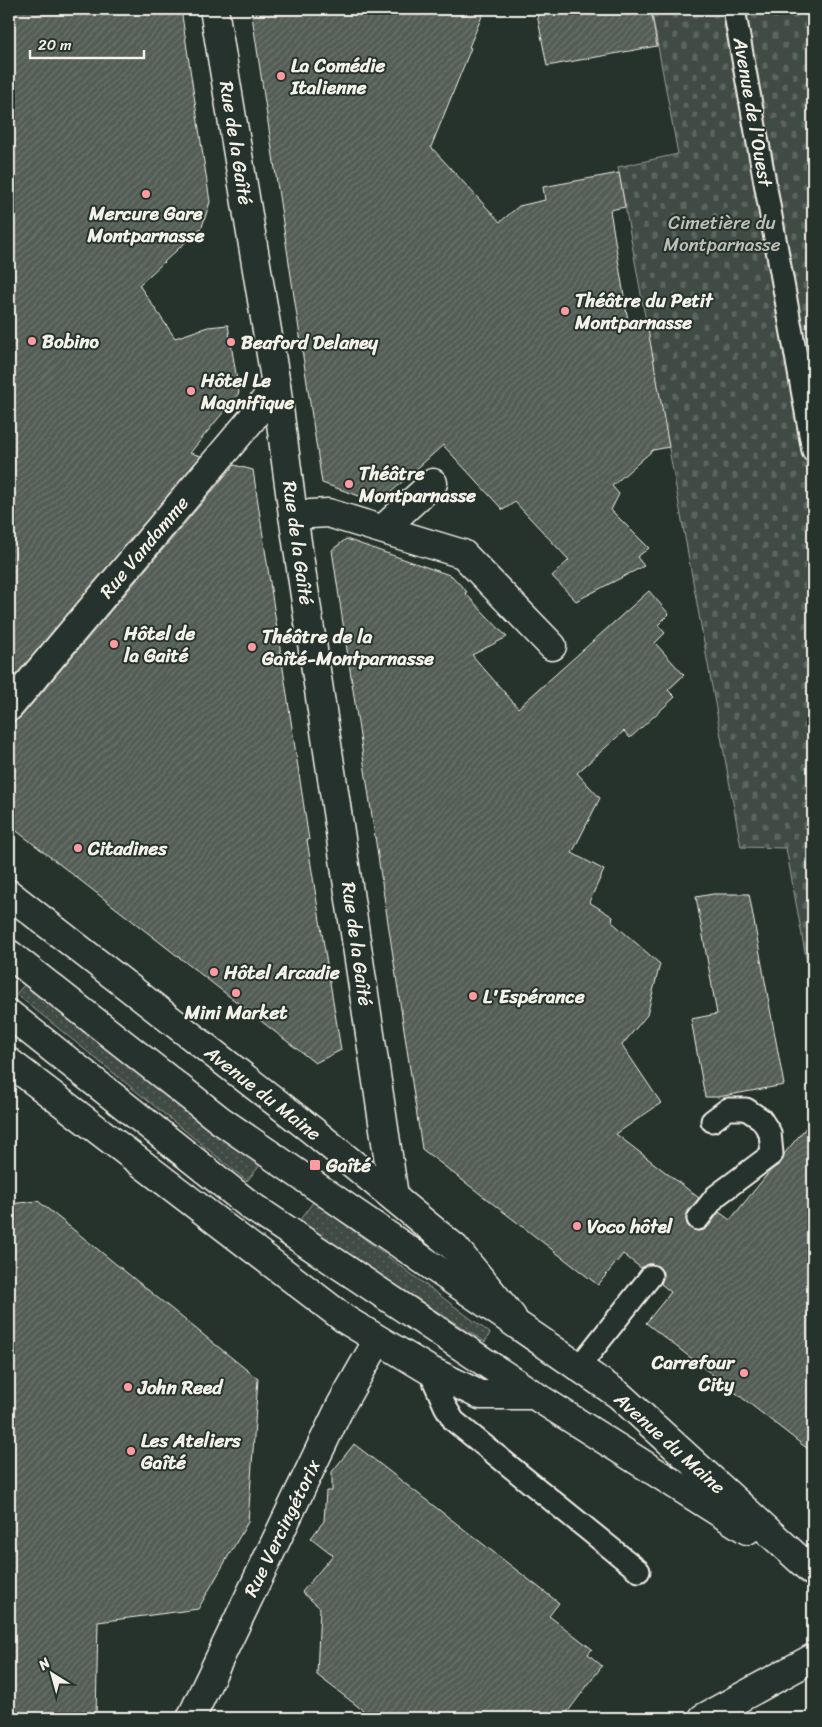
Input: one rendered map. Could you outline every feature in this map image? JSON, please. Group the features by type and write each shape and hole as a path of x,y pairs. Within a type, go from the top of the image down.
{"main road":[{"name":"Rue de la Gaîté","path":"214,9 276,385 293,515 394,1196"},
{"name":"Rue Vandamme","path":"9,707 251,420 276,385"},
{"path":"383,529 433,483"},
{"path":"293,515 328,513 463,554 552,646"},
{"name":"Avenue du Maine","path":"9,894 394,1196 455,1248 523,1330"},
{"name":"Avenue du Maine","path":"9,954 220,1120 578,1368 619,1394 810,1570"},
{"name":"Avenue du Maine","path":"9,1014 251,1206 534,1395 810,1570"},
{"path":"9,1062 346,1320 429,1370 480,1395 534,1395"},
{"name":"Rue Vercingétorix","path":"190,1718 341,1405 378,1340"},
{"path":"703,1718 813,1658"}],"lane":[{"name":"Avenue de l'Ouest","path":"734,9 813,451"},
{"path":"698,1219 716,1196 772,1154 770,1132 761,1119 746,1109 728,1110 712,1121"},
{"path":"578,1368 651,1276"},
{"path":"429,1370 454,1421 639,1571"}],"green space":[{"name":"Cimetière du Montparnasse","path":"651,9 813,9 813,996 786,848 741,847 618,167 678,154"},
{"path":"25,984 262,1163 247,1181 16,994"},
{"path":"314,1201 490,1333 485,1342 339,1249 299,1221"}],"building":[{"path":"9,9 181,9 210,202 202,227 139,285 175,338 208,327 228,325 239,393 190,453 201,456 9,683"},
{"path":"251,9 485,9 431,147 500,222 519,206 545,200 543,187 619,173 625,207 610,210 629,327 647,324 669,447 653,450 612,486 619,494 611,510 649,548 637,557 644,566 576,601 552,576 569,560 515,502 503,510 443,445 379,503 322,483"},
{"path":"536,9 651,9 657,46 547,66"},
{"path":"234,465 253,470 309,840 307,840 341,1050 315,1063 9,825 9,722 21,717"},
{"path":"346,539 452,576 467,592 465,593 507,637 472,655 518,708 649,591 669,614 658,625 665,633 655,643 684,675 668,690 675,697 630,738 624,731 577,773 600,798 572,853 604,870 589,902 613,917 612,922 660,964 647,1015 622,1045 661,1103 616,1134 699,1198 688,1211 686,1218 690,1228 697,1231 708,1227 719,1212 730,1220 771,1170 780,1164 784,1154 813,1119 813,1453 646,1323 671,1292 661,1284 663,1272 658,1266 647,1264 641,1268 623,1254 598,1285 422,1149 332,550"},
{"path":"713,894 749,894 784,1085 718,1097 705,1097 691,1019 717,1014 696,897"},
{"name":"Les Ateliers Gaîté","path":"38,1201 258,1379 248,1522 198,1609 98,1622 96,1718 9,1718 9,1204"},
{"path":"354,1444 559,1603 549,1616 592,1649 588,1654 602,1666 563,1718 373,1718 317,1675 320,1608 302,1592 333,1555 311,1538 324,1521 326,1491 332,1491 332,1472"}],"place":[{"name":"La Comédie Italienne","path":"281,76"},
{"name":"Mercure Gare Montparnasse","path":"146,194"},
{"name":"Théâtre du Petit Montparnasse","path":"565,311"},
{"name":"Bobino","path":"32,341"},
{"name":"Beaford Delaney","path":"231,342"},
{"name":"Hôtel Le Magnifique","path":"191,391"},
{"name":"Théâtre Montparnasse","path":"349,484"},
{"name":"Hôtel de la Gaité","path":"114,644"},
{"name":"Théâtre de la Gaîté-Montparnasse","path":"252,647"},
{"name":"Citadines","path":"78,848"},
{"name":"Hôtel Arcadie","path":"214,972"},
{"name":"Mini Market","path":"236,993"},
{"name":"L'Espérance","path":"473,996"},
{"name":"Gaîté","path":"315,1165"},
{"name":"Voco hôtel","path":"577,1226"},
{"name":"Carrefour City","path":"744,1373"},
{"name":"John Reed","path":"128,1387"},
{"name":"Les Ateliers Gaîté","path":"131,1451"}]}
